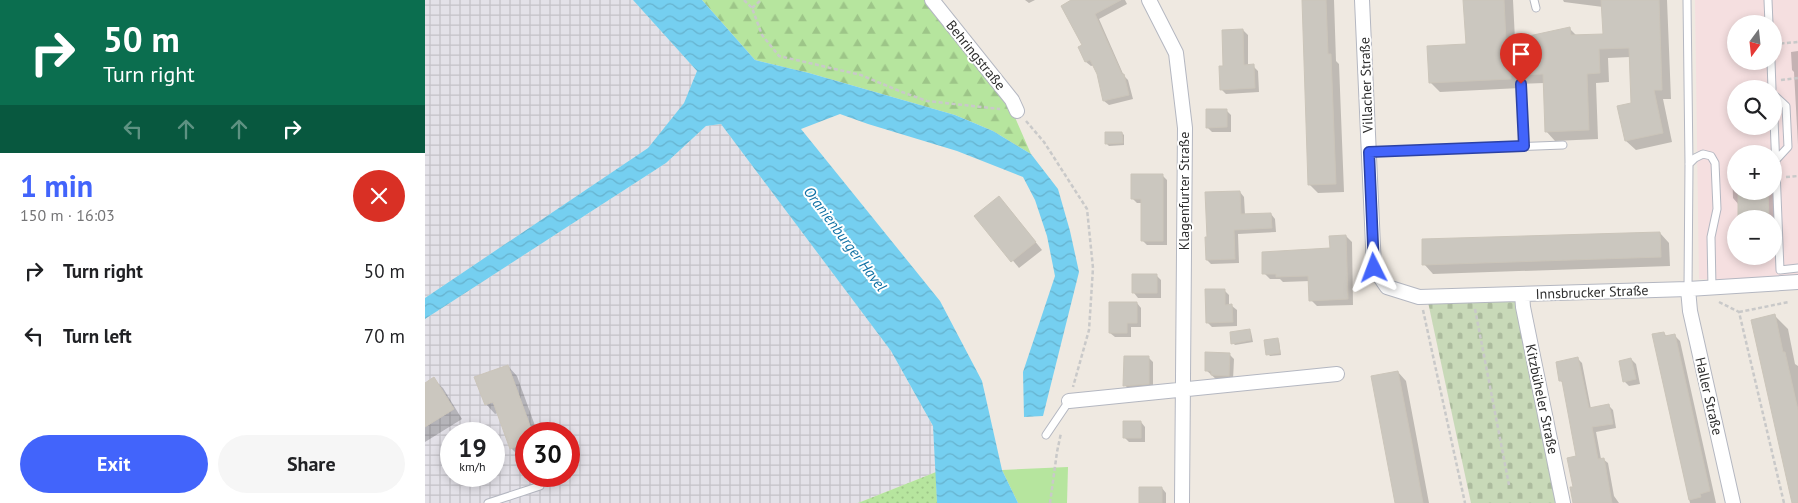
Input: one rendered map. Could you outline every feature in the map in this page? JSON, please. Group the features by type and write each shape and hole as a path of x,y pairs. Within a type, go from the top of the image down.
{"street":[{"name":"Behringstraße","path":"932,0 1012,100 1017,111"},
{"name":"Klagenfurter Straße","path":"1149,0 1177,53 1185,128 1182,503"},
{"name":"Villacher Straße","path":"1362,0 1374,268 1387,286"},
{"name":"Innsbrucker Straße","path":"1387,286 1419,297 1689,289 1713,294 1798,282"},
{"name":"Haller Straße","path":"1689,289 1690,311 1733,503"},
{"name":"Kitzbüheler Straße","path":"1522,294 1523,307 1563,503"},
{"path":"1069,401 1337,374"}],"lane":[{"path":"1687,0 1689,289"},
{"path":"1768,0 1769,15"},
{"path":"1521,84 1524,146"},
{"path":"1782,102 1786,106 1788,139 1788,147 1782,154"},
{"path":"1369,152 1563,145"},
{"path":"1689,164 1703,154 1711,156 1715,163 1717,209 1711,237 1713,294"},
{"path":"1778,200 1781,270 1798,268"},
{"path":"1046,435 1069,401"},
{"path":"488,503 537,487"}],"path":[{"path":"743,0 752,8 762,35 779,56 861,75 927,101 1017,111 1044,142 1087,209 1093,268 1089,330 1069,401"},
{"path":"752,8 761,0"},
{"path":"1783,43 1798,42"},
{"path":"1782,82 1798,78"},
{"path":"1713,294 1739,312 1784,503"},
{"path":"1472,295 1509,485"},
{"path":"1419,297 1465,503"},
{"path":"1739,312 1789,302"},
{"path":"1050,503 1057,452 1063,426"}],"shaded area":[{"path":"425,0 633,0 697,71 684,103 648,148 425,298"},
{"path":"1695,0 1798,0 1798,275 1717,280 1699,279"},
{"path":"721,124 891,351 933,426 936,472 858,503 425,503 425,319 666,163 706,126"}],"green space":[{"path":"702,0 925,0 1007,99 1031,154 993,131 955,115 809,73 755,60"},
{"path":"1516,300 1556,503 1471,503 1428,302"},
{"path":"1068,467 1067,503 1018,503 1002,470"},
{"path":"936,472 937,503 858,503"}],"water":[{"name":"Oranienburger Havel","path":"633,0 702,0 755,60 809,73 955,115 993,131 1031,154 1058,189 1079,272 1043,416 1024,417 1023,372 1055,276 1047,236 1035,200 1023,177 957,151 840,114 801,129 940,301 982,381 1002,470 1018,503 937,503 933,426 891,351 721,124 706,126 666,163 425,319 425,298 648,148 684,103 697,71"}],"building":[{"path":"1071,0 1121,0 1095,14 1122,74 1124,74 1129,95 1103,101 1097,74 1090,60 1085,62 1078,47 1082,45 1061,6"},
{"path":"1302,0 1326,0 1328,54 1331,54 1336,184 1308,185"},
{"path":"1463,0 1504,0 1506,41 1570,27 1571,35 1603,34 1601,0 1659,0 1662,90 1654,90 1663,133 1625,141 1617,106 1631,103 1629,48 1599,49 1600,73 1587,74 1589,130 1545,132 1543,74 1511,75 1511,79 1429,83 1427,46 1466,44"},
{"path":"1243,29 1244,65 1254,64 1255,88 1220,90 1219,66 1223,66 1222,30"},
{"path":"1206,109 1227,109 1227,127 1206,128"},
{"path":"1105,132 1122,132 1123,143 1105,144"},
{"path":"1131,174 1163,174 1163,241 1141,241 1141,199 1131,199"},
{"path":"1240,191 1241,214 1271,213 1272,228 1234,230 1235,259 1206,260 1205,192"},
{"path":"999,196 1036,242 1011,262 974,216"},
{"path":"1738,200 1768,200 1769,210 1738,210"},
{"path":"1660,232 1661,257 1422,265 1422,239"},
{"path":"1346,235 1348,299 1309,301 1308,276 1276,277 1276,274 1262,274 1262,252 1330,248 1329,236"},
{"path":"1132,274 1157,274 1157,293 1132,293"},
{"path":"1205,289 1225,289 1225,305 1232,304 1233,322 1206,323"},
{"path":"1109,302 1137,302 1137,323 1127,323 1127,333 1109,333"},
{"path":"1775,314 1798,410 1798,503 1792,503 1751,320"},
{"path":"1250,329 1251,340 1231,344 1230,332"},
{"path":"1664,332 1665,336 1675,334 1710,491 1700,494 1701,497 1689,500 1652,334"},
{"path":"1278,338 1280,353 1266,355 1264,340"},
{"path":"1205,352 1230,353 1229,376 1211,375 1211,371 1205,371"},
{"path":"1124,356 1149,356 1149,384 1123,386"},
{"path":"1578,357 1589,408 1609,404 1613,424 1592,427 1598,459 1604,458 1612,503 1573,503 1570,487 1573,487 1567,458 1576,456 1562,381 1559,381 1556,362"},
{"path":"1631,358 1636,379 1623,382 1619,361"},
{"path":"508,365 529,422 515,422 515,447 510,449 505,435 505,422 500,422 493,402 485,405 474,377"},
{"path":"1398,371 1423,503 1395,503 1371,376"},
{"path":"434,377 454,409 425,427 425,383"},
{"path":"1123,421 1141,421 1141,438 1123,438"},
{"path":"1139,487 1162,487 1162,503 1139,503"}],"route":[{"path":"1374,268 1369,152 1524,146 1521,84"}]}
